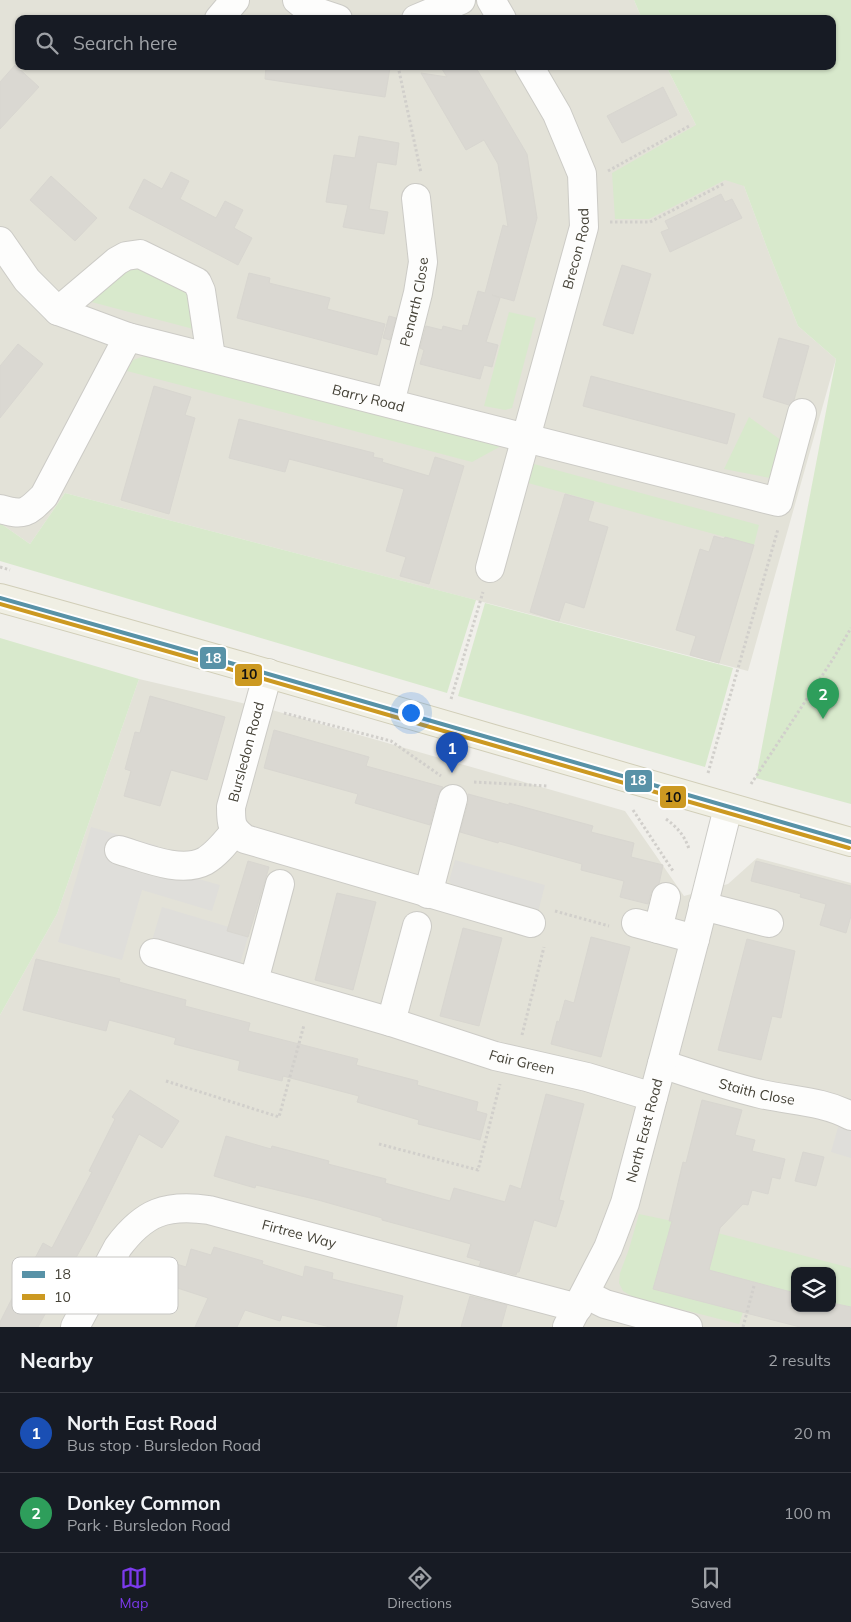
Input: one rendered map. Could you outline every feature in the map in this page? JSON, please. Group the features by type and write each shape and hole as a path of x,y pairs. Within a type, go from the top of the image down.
{"main road":[{"path":"0,598 150,639 728,808 851,842"}],"street":[{"path":"222,15 235,0"},
{"path":"297,0 308,9 326,15"},
{"path":"425,15 461,0"},
{"path":"492,0 500,15"},
{"name":"Brecon Road","path":"526,438 584,227 582,174 557,114 532,70"},
{"name":"Penarth Close","path":"390,403 418,293 423,262 416,198"},
{"name":"Barry Road","path":"0,241 27,280 58,311 128,337 778,502"},
{"path":"58,311 117,261 126,256 140,254 197,282 201,291 212,357"},
{"path":"8,511 32,509 44,496 128,337"},
{"path":"778,502 802,414"},
{"path":"490,568 526,438"},
{"name":"Bursledon Road","path":"235,831 231,821 231,807 268,673"},
{"path":"428,894 457,786"},
{"name":"North East Road","path":"577,1310 618,1225 704,906 728,808"},
{"path":"119,850 172,865 188,866 205,861 220,849 235,831 245,839 531,923"},
{"path":"254,981 280,884"},
{"path":"672,887 647,926 695,939"},
{"path":"704,906 770,923"},
{"path":"391,1022 416,926"},
{"name":"Fair Green","path":"154,954 312,998 511,1060 587,1077 653,1097"},
{"name":"Staith Close","path":"662,1064 732,1087 764,1095 808,1101 842,1111 851,1116"},
{"name":"Firtree Way","path":"113,1257 126,1236 147,1218 161,1211 184,1207 209,1210 577,1310 605,1304 688,1327"},
{"name":"Firtree Way","path":"75,1327 82,1314"}],"path":[{"path":"399,70 423,186 416,198"},
{"path":"583,185 691,125"},
{"path":"584,222 650,222 725,183"},
{"path":"708,774 780,521 778,502"},
{"path":"451,700 490,568"},
{"path":"750,787 851,628"},
{"path":"259,706 390,741 457,786 546,785 554,788"},
{"path":"626,808 642,812"},
{"path":"635,810 672,887"},
{"path":"665,818 676,827 690,850"},
{"path":"531,923 535,906 634,933 647,926"},
{"path":"379,1144 478,1170 544,946"},
{"path":"166,1081 279,1116 312,998"},
{"path":"742,1327 754,1286"}],"shaded area":[{"path":"0,0 634,0 640,15 15,15 15,70 668,70 696,125 744,186 798,326 836,359 748,671 65,493 30,544 0,523"},
{"path":"139,679 272,710 625,811 684,896 728,884 757,858 851,883 851,1327 0,1327 0,1015 57,914"},
{"path":"91,827 158,846 152,866 220,885 212,911 142,890 122,960 58,942"},
{"path":"455,860 545,885 538,912 457,890 449,881"},
{"path":"162,907 229,927 228,931 248,937 232,990 145,964"},
{"path":"838,1127 851,1130 851,1158 831,1152"}],"green space":[{"path":"634,0 851,0 851,804 756,778 836,359 798,326 744,186 725,180 649,219 615,219 612,173 696,125 668,70 836,70 836,15 640,15"},
{"path":"129,262 191,289 197,330 84,300"},
{"path":"509,312 536,318 512,408 505,410 484,406"},
{"path":"147,355 503,445 472,462 127,371 133,360"},
{"path":"749,417 785,443 770,478 724,469"},
{"path":"534,464 759,525 754,545 528,483"},
{"path":"65,493 476,600 447,693 0,561 0,523 30,544"},
{"path":"485,603 733,668 705,767 458,696"},
{"path":"0,638 139,679 57,914 0,1015"},
{"path":"639,1214 672,1221 851,1268 851,1307 836,1304 836,1267 791,1267 791,1292 662,1258 743,1312 739,1324 633,1297 623,1291 619,1283 620,1273"}],"building":[{"path":"15,65 15,70 20,70 39,87 0,129 0,82"},
{"path":"266,70 390,70 385,97 265,79"},
{"path":"443,70 477,70 527,154 537,218 514,301 492,295 500,298 486,342 498,345 492,367 484,365 480,379 420,364 424,350 420,348 426,326 442,330 443,326 462,331 463,325 468,326 478,291 485,293 503,225 508,227 498,164 484,140 466,150 421,73 447,77"},
{"path":"663,87 677,115 622,143 607,116"},
{"path":"359,136 399,143 396,165 377,162 369,209 388,212 384,234 343,227 348,205 326,202 334,155 355,158"},
{"path":"171,172 189,181 180,199 216,218 225,201 243,210 234,228 252,238 238,265 129,208 144,179 162,189"},
{"path":"51,176 97,218 75,241 30,200"},
{"path":"721,194 725,202 732,199 742,218 670,252 661,232 669,229 665,221"},
{"path":"622,265 651,274 633,334 603,325"},
{"path":"249,273 270,278 269,283 330,298 327,309 385,324 377,355 237,318"},
{"path":"389,316 396,318 390,340 383,338"},
{"path":"779,338 809,346 794,400 789,405 763,397"},
{"path":"18,344 43,364 0,418 0,366"},
{"path":"591,376 735,414 727,444 583,406"},
{"path":"154,386 191,397 185,415 195,418 169,514 121,500"},
{"path":"239,419 374,453 373,457 383,459 382,462 429,476 435,457 464,466 429,584 400,576 406,557 386,551 404,489 289,459 285,472 229,458"},
{"path":"565,494 594,502 588,521 608,527 584,608 565,602 559,621 530,612"},
{"path":"714,536 754,545 719,663 690,655 696,636 676,630 700,549 709,552"},
{"path":"150,696 225,717 207,780 171,770 160,806 124,796 131,771 125,769 135,732 140,733"},
{"path":"274,730 369,757 366,766 443,787 438,795 430,825 355,803 358,794 264,768"},
{"path":"468,794 593,826 591,832 634,843 631,857 663,865 659,884 654,887 648,904 620,897 624,881 581,870 582,864 460,832 468,803"},
{"path":"248,861 269,867 248,937 227,931"},
{"path":"756,861 851,886 851,916 846,933 820,925 826,904 800,897 801,894 751,881"},
{"path":"337,893 376,902 353,990 315,980"},
{"path":"463,928 502,938 479,1026 440,1016"},
{"path":"591,937 630,947 601,1057 551,1044 565,1000 574,1003"},
{"path":"747,939 795,951 781,1018 772,1016 761,1060 718,1050"},
{"path":"36,959 120,979 119,982 186,1000 185,1006 250,1023 248,1031 358,1059 356,1065 418,1081 417,1085 478,1102 476,1111 487,1114 480,1140 418,1124 419,1120 357,1102 359,1096 283,1076 282,1081 238,1070 240,1061 174,1044 176,1038 109,1020 106,1031 23,1010"},
{"path":"130,1090 179,1121 162,1148 139,1134 76,1257 36,1257 43,1243 52,1248 92,1172 89,1171 115,1119 112,1117"},
{"path":"546,1094 584,1104 559,1200 564,1201 556,1227 534,1220 519,1272 516,1275 479,1266 481,1261 467,1257 471,1244 382,1220 382,1218 318,1200 256,1185 255,1188 214,1176 226,1136 271,1149 272,1146 329,1161 328,1164 386,1179 385,1183 450,1201 454,1188 505,1202 510,1185 521,1189"},
{"path":"702,1100 742,1110 735,1135 755,1140 752,1151 785,1159 780,1179 772,1177 768,1194 752,1190 748,1205 743,1204 720,1228 709,1270 791,1292 791,1312 836,1312 836,1304 851,1307 851,1327 800,1327 653,1289 672,1221 669,1221 683,1162 686,1163"},
{"path":"803,1152 824,1157 816,1186 795,1181"},
{"path":"214,1247 263,1261 262,1264 303,1277 305,1266 333,1273 332,1279 403,1296 396,1327 330,1327 282,1315 280,1321 245,1310 237,1327 195,1327 208,1298 178,1288 178,1264 186,1267 191,1249 211,1255"},
{"path":"470,1296 507,1305 501,1327 461,1327"},
{"path":"12,1298 12,1314 45,1314 38,1327 0,1327 0,1322"}],"transit line":[{"name":"18","path":"0,598 851,842"},
{"name":"10","path":"0,604 849,848"}],"place":[{"name":"Donkey Common","path":"823,719"},
{"name":"North East Road","path":"452,773"}]}
